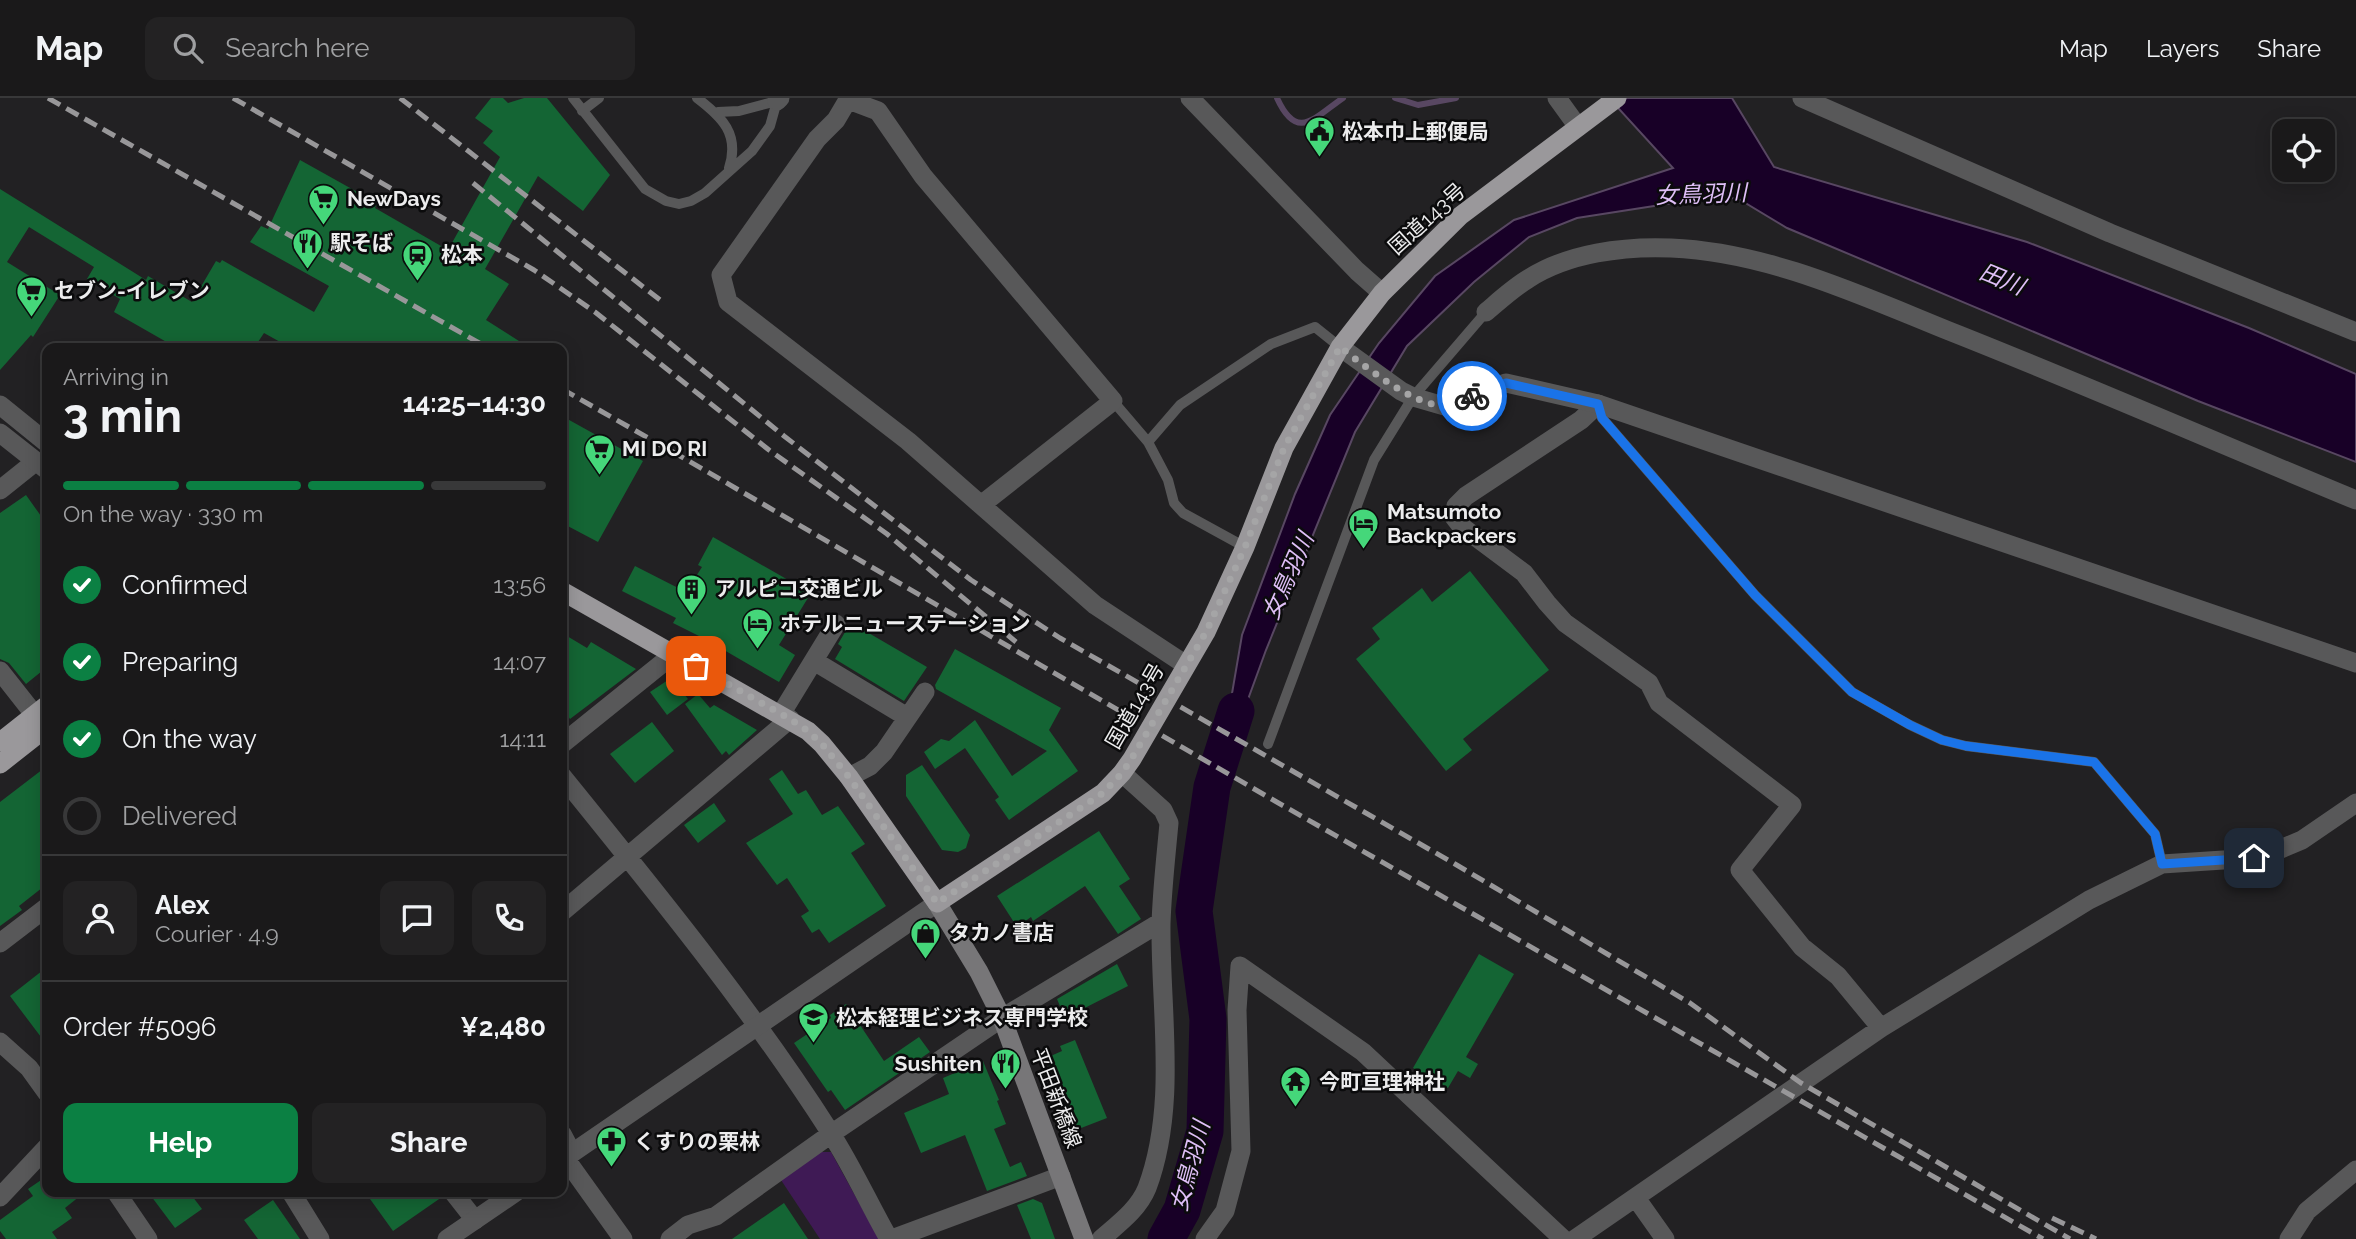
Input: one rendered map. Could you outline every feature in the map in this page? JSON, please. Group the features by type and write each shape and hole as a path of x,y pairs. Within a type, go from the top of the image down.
{"highway":[{"name":"国道143号","path":"937,903 1103,793 1122,773 1206,632 1245,547 1284,448 1347,353 1382,293 1460,216 1617,98"},
{"path":"567,594 808,731 849,777 937,903"},
{"path":"0,742 42,722"},
{"path":"0,764 42,723"}],"main road":[{"name":"平田新橋線","path":"937,903 979,972 1002,1018 1084,1239"}],"street":[{"path":"1190,98 1357,271 1382,293"},
{"path":"1557,98 1583,124"},
{"path":"1802,98 2110,233 2356,332"},
{"path":"981,505 1113,401 923,176 878,111 849,99 836,120 817,139 721,275 728,302 908,441 1095,605 1186,665"},
{"path":"1486,312 1529,278 1590,254 1669,247 1714,251 1822,281 1940,327 2356,500"},
{"path":"1347,353 1407,394 1444,406 1506,383 1598,404 2356,663"},
{"path":"1598,404 1581,420 1466,496 1456,506 1454,517 1461,526 1524,573 1565,624 1649,683 1659,703 1792,804 1740,870 1802,947 1838,976 1881,1028"},
{"path":"0,405 42,439"},
{"path":"0,433 41,466 0,490"},
{"path":"567,908 786,717 814,661 836,629"},
{"path":"567,740 675,653"},
{"path":"814,661 907,718"},
{"path":"0,671 42,719"},
{"path":"849,777 870,766 884,752 925,692"},
{"path":"1101,1239 1128,1217 1146,1191 1159,1145 1164,1107 1161,922 1169,823 1163,810 1122,773"},
{"path":"567,782 628,857 757,1026 831,1134 890,1239 1061,1176"},
{"path":"1575,1239 1881,1028 2089,900 2162,864 2254,858 2269,854 2302,839 2356,803"},
{"path":"567,1156 937,903"},
{"path":"0,943 42,911"},
{"path":"670,1239 688,1225 716,1216 1002,1018 1161,922"},
{"path":"1205,1239 1225,1211 1241,1151 1237,1010 1240,966 1363,1052 1563,1239"},
{"path":"0,1042 29,1068 42,1086"},
{"path":"0,1197 42,1152"},
{"path":"567,1158 623,1239"},
{"path":"2289,1239 2307,1211 2356,1170"},
{"path":"120,1197 148,1239"},
{"path":"294,1197 320,1239"},
{"path":"457,1197 475,1220"},
{"path":"447,1239 509,1197"},
{"path":"1636,1198 1665,1239"}],"lane":[{"path":"573,98 645,189 666,201 679,204 705,193 752,151 770,126 778,99"},
{"path":"582,111 599,98"},
{"path":"698,98 718,113 731,137 733,156 728,171"},
{"path":"718,113 738,111 778,99"},
{"path":"1268,744 1374,460 1407,394 1486,312"},
{"path":"1148,442 1180,405 1271,344 1315,327 1347,353"},
{"path":"1113,401 1148,442 1168,480 1174,503 1183,513 1245,547"},
{"path":"1598,404 1602,418 1755,595 1852,692 1942,740 1966,746 2094,762 2155,834 2162,864"}],"shaded area":[{"path":"820,1152 831,1152 879,1239 820,1239 781,1180"}],"water":[{"name":"田川","path":"1609,98 1732,98 1774,167 2027,242 2249,328 2356,374 2356,462 2198,401 1787,228 1737,198 1699,199 1577,218 1529,237 1474,282 1407,346 1355,432 1266,650 1216,787 1242,635 1295,494 1330,415 1379,343 1435,276 1514,220 1673,168"}],"building":[{"path":"491,98 503,98 508,103 524,98 547,98 610,175 583,211 538,176 485,269 509,284 486,320 522,343 282,343 264,333 257,343 168,343 114,312 120,299 87,279 94,267 29,227 7,262 60,295 33,337 31,335 0,370 0,189 146,280 148,276 192,302 216,261 220,263 222,260 314,312 329,286 250,242 261,226 268,229 300,160 377,203 375,208 448,250 500,157 483,143 493,131 475,118"},
{"name":"MI DO RI","path":"567,419 643,461 598,542 567,526"},
{"path":"26,495 42,515 42,671 26,684 9,663 0,659 0,513"},
{"path":"713,537 811,593 779,645 795,655 779,682 673,623 676,618 622,591 635,566 686,592 702,567 698,565"},
{"path":"1470,571 1549,670 1463,739 1472,750 1446,771 1356,659 1380,639 1372,628 1422,588 1432,602"},
{"path":"855,625 927,667 904,701 835,659 842,647 838,644 848,627 853,630"},
{"path":"567,636 587,648 591,642 636,669 570,719 567,715"},
{"path":"955,649 1061,708 1049,730 1078,771 1009,820 995,800 999,797 965,748 935,769 924,752 941,739 949,741 975,720 1012,776 1047,751 936,689 935,685"},
{"path":"671,678 688,699 667,715 650,692"},
{"path":"698,694 710,708 714,705 757,730 729,755 726,751 722,755 685,704"},
{"path":"652,722 674,751 635,783 610,754"},
{"path":"922,765 970,835 966,848 958,852 942,850 906,796 906,775"},
{"path":"42,770 42,888 19,906 22,910 0,926 0,802"},
{"path":"782,770 798,794 806,790 822,815 838,806 865,844 851,853 886,906 829,943 819,929 812,933 801,916 809,911 787,878 777,885 746,843 793,814 769,779"},
{"path":"714,803 726,821 698,843 684,825"},
{"path":"1099,831 1130,879 1119,886 1141,919 1118,934 1085,886 1033,921 1031,917 1017,927 997,896"},
{"path":"1479,954 1514,974 1466,1057 1478,1064 1470,1078 1458,1071 1448,1088 1413,1068"},
{"path":"1117,964 1128,986 1065,1018 1057,999"},
{"path":"42,971 42,1038 10,996"},
{"path":"846,1004 884,1061 919,1037 930,1052 845,1110 831,1090 828,1092 794,1043 831,1018 830,1015"},
{"path":"1075,1040 1107,1118 1076,1130 1046,1058 1062,1051 1060,1046"},
{"path":"983,1061 1006,1124 994,1129 1010,1167 1021,1162 1027,1176 987,1191 965,1135 921,1153 904,1113 949,1094 943,1078"},
{"path":"42,1179 42,1197 79,1197 65,1208 72,1218 52,1232 57,1239 6,1239 0,1231 0,1220 33,1196 28,1189"},
{"path":"152,1197 193,1197 202,1209 175,1228"},
{"path":"369,1197 442,1197 393,1231"},
{"path":"1033,1199 1042,1203 1055,1239 1031,1239 1017,1205"},
{"path":"273,1200 300,1239 258,1239 244,1220"},
{"path":"784,1203 808,1239 732,1239"}],"waterway":[{"path":"1277,98 1284,111 1299,123 1315,118 1343,98"},
{"path":"1395,98 1418,105 1456,98"},
{"name":"女鳥羽川","path":"1166,1239 1182,1210 1205,1131 1208,1019 1194,911 1212,787 1236,711"}],"railway":[{"path":"48,98 479,343"},
{"path":"233,98 534,270 595,312 769,450 887,534 1016,642"},
{"path":"400,98 664,303"},
{"path":"473,183 784,436 971,580 1060,638 1455,864 1690,1003 1801,1083 2070,1239"},
{"path":"567,392 1275,801 2043,1239"},
{"path":"2052,1218 2096,1239"}],"way so far":[{"path":"696,666 790,719 822,744 849,777 937,903 1103,793 1122,773 1206,632 1245,547 1284,448 1340,347 1413,397 1444,406 1472,396"}],"place":[{"name":"松本巾上郵便局","path":"1319,159"},
{"name":"NewDays","path":"324,226"},
{"name":"駅そば","path":"307,270"},
{"name":"松本","path":"418,282"},
{"name":"セブン-イレブン","path":"31,318"},
{"name":"MI DO RI","path":"599,476"},
{"name":"Matsumoto Backpackers","path":"1364,551"},
{"name":"アルピコ交通ビル","path":"692,616"},
{"name":"ホテルニューステーション","path":"757,651"},
{"name":"タカノ書店","path":"926,960"},
{"name":"松本経理ビジネス専門学校","path":"813,1045"},
{"name":"Sushiten","path":"1005,1091"},
{"name":"今町亘理神社","path":"1296,1109"},
{"name":"くすりの栗林","path":"611,1169"}],"route":[{"path":"1472,396 1506,383 1598,404 1602,418 1755,595 1836,678 1870,703 1942,740 1966,746 2094,762 2155,834 2162,864 2254,858"}]}
